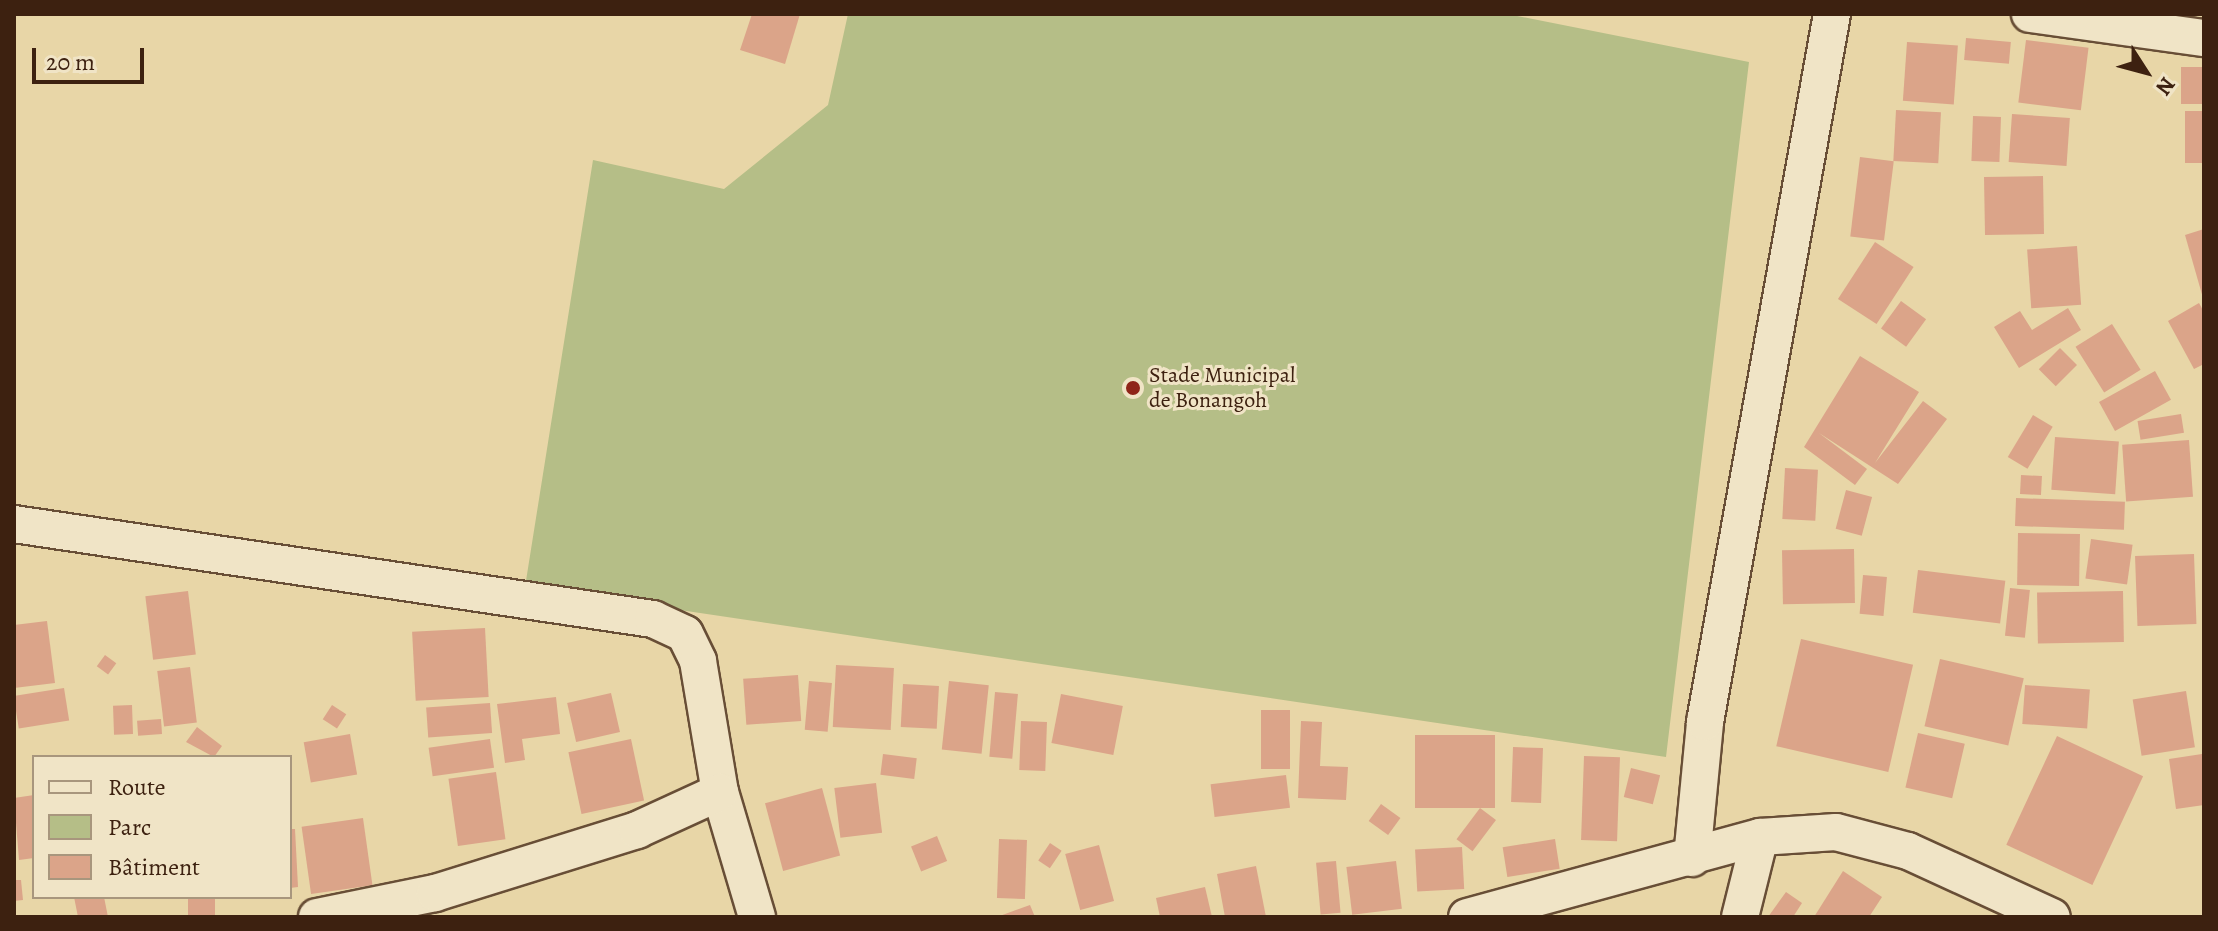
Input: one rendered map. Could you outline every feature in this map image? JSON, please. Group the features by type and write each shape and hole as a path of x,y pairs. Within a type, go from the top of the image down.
{"street":[{"path":"1692,858 1705,722 1832,14"},
{"path":"2030,14 2204,38"},
{"path":"14,524 653,619 685,634 698,661 720,792 757,917"},
{"path":"317,917 435,893 637,830 720,792"},
{"path":"1467,917 1760,837 1836,832 1908,851 2052,917"},
{"path":"1740,917 1760,837"}],"green space":[{"name":"Stade Municipal de Bonangoh","path":"848,14 1507,14 1749,62 1666,757 525,587 593,160 724,189 828,105"}],"building":[{"path":"752,14 800,14 785,64 740,50"},
{"path":"1966,38 2011,42 2009,64 1964,60"},
{"path":"2026,40 2089,48 2081,110 2018,103"},
{"path":"1907,42 1958,46 1954,104 1903,101"},
{"path":"2181,67 2204,67 2204,104 2181,104"},
{"path":"1896,110 1941,112 1938,163 1893,161"},
{"path":"2185,111 2204,111 2204,163 2185,163"},
{"path":"2012,114 2070,118 2067,166 2009,162"},
{"path":"1973,116 2001,117 1999,162 1971,161"},
{"path":"1860,157 1894,161 1884,241 1850,236"},
{"path":"2043,176 2044,234 1985,235 1984,177"},
{"path":"2204,229 2204,298 2203,298 2185,235"},
{"path":"1875,242 1914,267 1877,324 1838,299"},
{"path":"2077,246 2081,305 2031,308 2027,249"},
{"path":"1901,301 1926,319 1906,347 1881,329"},
{"path":"2199,303 2204,312 2204,364 2194,369 2168,321"},
{"path":"2068,308 2081,330 2019,368 1994,327 2020,311 2032,330"},
{"path":"2112,324 2141,370 2104,393 2076,347"},
{"path":"2060,348 2077,365 2056,386 2039,369"},
{"path":"1860,356 1919,392 1875,463 1923,401 1947,419 1898,484 1819,433 1867,469 1855,485 1804,447"},
{"path":"2155,371 2171,400 2115,431 2099,402"},
{"path":"2181,414 2184,433 2141,440 2138,421"},
{"path":"2033,415 2053,427 2027,469 2008,457"},
{"path":"2055,437 2119,441 2115,494 2051,490"},
{"path":"2189,440 2193,497 2126,502 2122,445"},
{"path":"1785,468 1818,470 1815,521 1782,519"},
{"path":"2021,475 2042,476 2041,495 2020,494"},
{"path":"1846,490 1872,497 1862,536 1836,529"},
{"path":"2016,498 2125,502 2124,530 2015,526"},
{"path":"2018,533 2080,534 2079,586 2017,585"},
{"path":"2091,539 2133,545 2127,584 2085,579"},
{"path":"1854,549 1855,603 1783,604 1782,550"},
{"path":"2194,554 2196,624 2137,626 2135,556"},
{"path":"1918,570 2005,581 2000,623 1913,613"},
{"path":"1863,575 1887,577 1884,616 1860,614"},
{"path":"2010,588 2030,590 2025,638 2005,636"},
{"path":"188,591 196,655 153,660 145,596"},
{"path":"2123,591 2124,642 2038,643 2037,593"},
{"path":"47,621 55,683 14,688 14,625"},
{"path":"485,628 489,697 416,701 412,632"},
{"path":"1801,639 1913,665 1888,772 1776,746"},
{"path":"105,655 116,663 108,675 97,666"},
{"path":"1940,659 2024,678 2008,746 1924,726"},
{"path":"836,665 894,668 891,730 833,727"},
{"path":"190,667 197,723 164,727 157,671"},
{"path":"798,675 801,721 746,725 743,679"},
{"path":"809,681 832,683 828,732 805,730"},
{"path":"949,681 989,685 982,754 942,750"},
{"path":"903,684 939,686 937,729 901,727"},
{"path":"2025,685 2090,690 2087,728 2022,724"},
{"path":"64,688 69,721 19,729 14,696"},
{"path":"2186,691 2195,747 2142,756 2133,699"},
{"path":"995,692 1018,694 1012,759 989,757"},
{"path":"611,693 620,732 576,742 567,703"},
{"path":"1061,694 1123,706 1113,755 1051,743"},
{"path":"556,697 560,734 522,739 525,760 505,763 497,704"},
{"path":"490,703 492,733 428,737 426,707"},
{"path":"132,705 133,734 114,735 113,706"},
{"path":"332,705 346,714 337,729 323,719"},
{"path":"1261,710 1290,710 1290,769 1261,769"},
{"path":"161,719 162,734 138,736 137,721"},
{"path":"1021,721 1047,722 1045,771 1019,770"},
{"path":"1301,721 1322,722 1320,766 1348,767 1346,800 1298,798"},
{"path":"197,727 222,746 215,755 210,755 186,742"},
{"path":"1918,733 1965,744 1952,798 1905,788"},
{"path":"350,734 357,774 311,783 304,742"},
{"path":"1415,735 1495,735 1495,808 1415,808"},
{"path":"2057,736 2143,776 2092,885 2006,845"},
{"path":"490,739 494,768 433,776 429,748"},
{"path":"631,739 644,801 581,814 568,752"},
{"path":"1513,747 1543,748 1541,803 1511,802"},
{"path":"883,754 917,758 914,779 880,775"},
{"path":"2202,754 2204,805 2176,809 2169,759"},
{"path":"1584,756 1620,757 1617,841 1581,840"},
{"path":"1631,768 1660,775 1653,804 1624,797"},
{"path":"496,772 505,839 458,846 448,779"},
{"path":"1286,775 1290,808 1215,817 1211,784"},
{"path":"876,783 882,833 840,838 834,788"},
{"path":"822,788 840,856 783,871 765,803"},
{"path":"32,795 32,858 19,860 14,798"},
{"path":"1381,804 1400,818 1388,835 1369,821"},
{"path":"1480,808 1496,820 1473,851 1457,839"},
{"path":"363,818 372,885 311,894 302,827"},
{"path":"292,829 295,829 298,887 292,888"},
{"path":"937,836 947,861 921,872 911,846"},
{"path":"999,839 1027,840 1025,899 997,898"},
{"path":"1555,839 1560,869 1507,877 1503,847"},
{"path":"1050,843 1062,851 1050,868 1038,860"},
{"path":"1099,845 1114,901 1080,910 1065,854"},
{"path":"1462,847 1464,889 1417,891 1415,849"},
{"path":"1336,861 1341,913 1321,915 1316,863"},
{"path":"1396,861 1402,909 1352,915 1346,867"},
{"path":"1256,866 1266,917 1225,917 1217,874"},
{"path":"1843,871 1882,897 1869,917 1814,917"},
{"path":"14,880 21,880 23,900 14,901"},
{"path":"1205,887 1212,917 1160,917 1156,898"},
{"path":"1786,892 1802,903 1793,917 1768,917"},
{"path":"74,899 104,899 108,917 78,917"},
{"path":"188,899 215,899 215,915 188,915"},
{"path":"1030,905 1035,917 997,917"}],"place":[{"name":"Stade Municipal de Bonangoh","path":"1133,388"}]}
